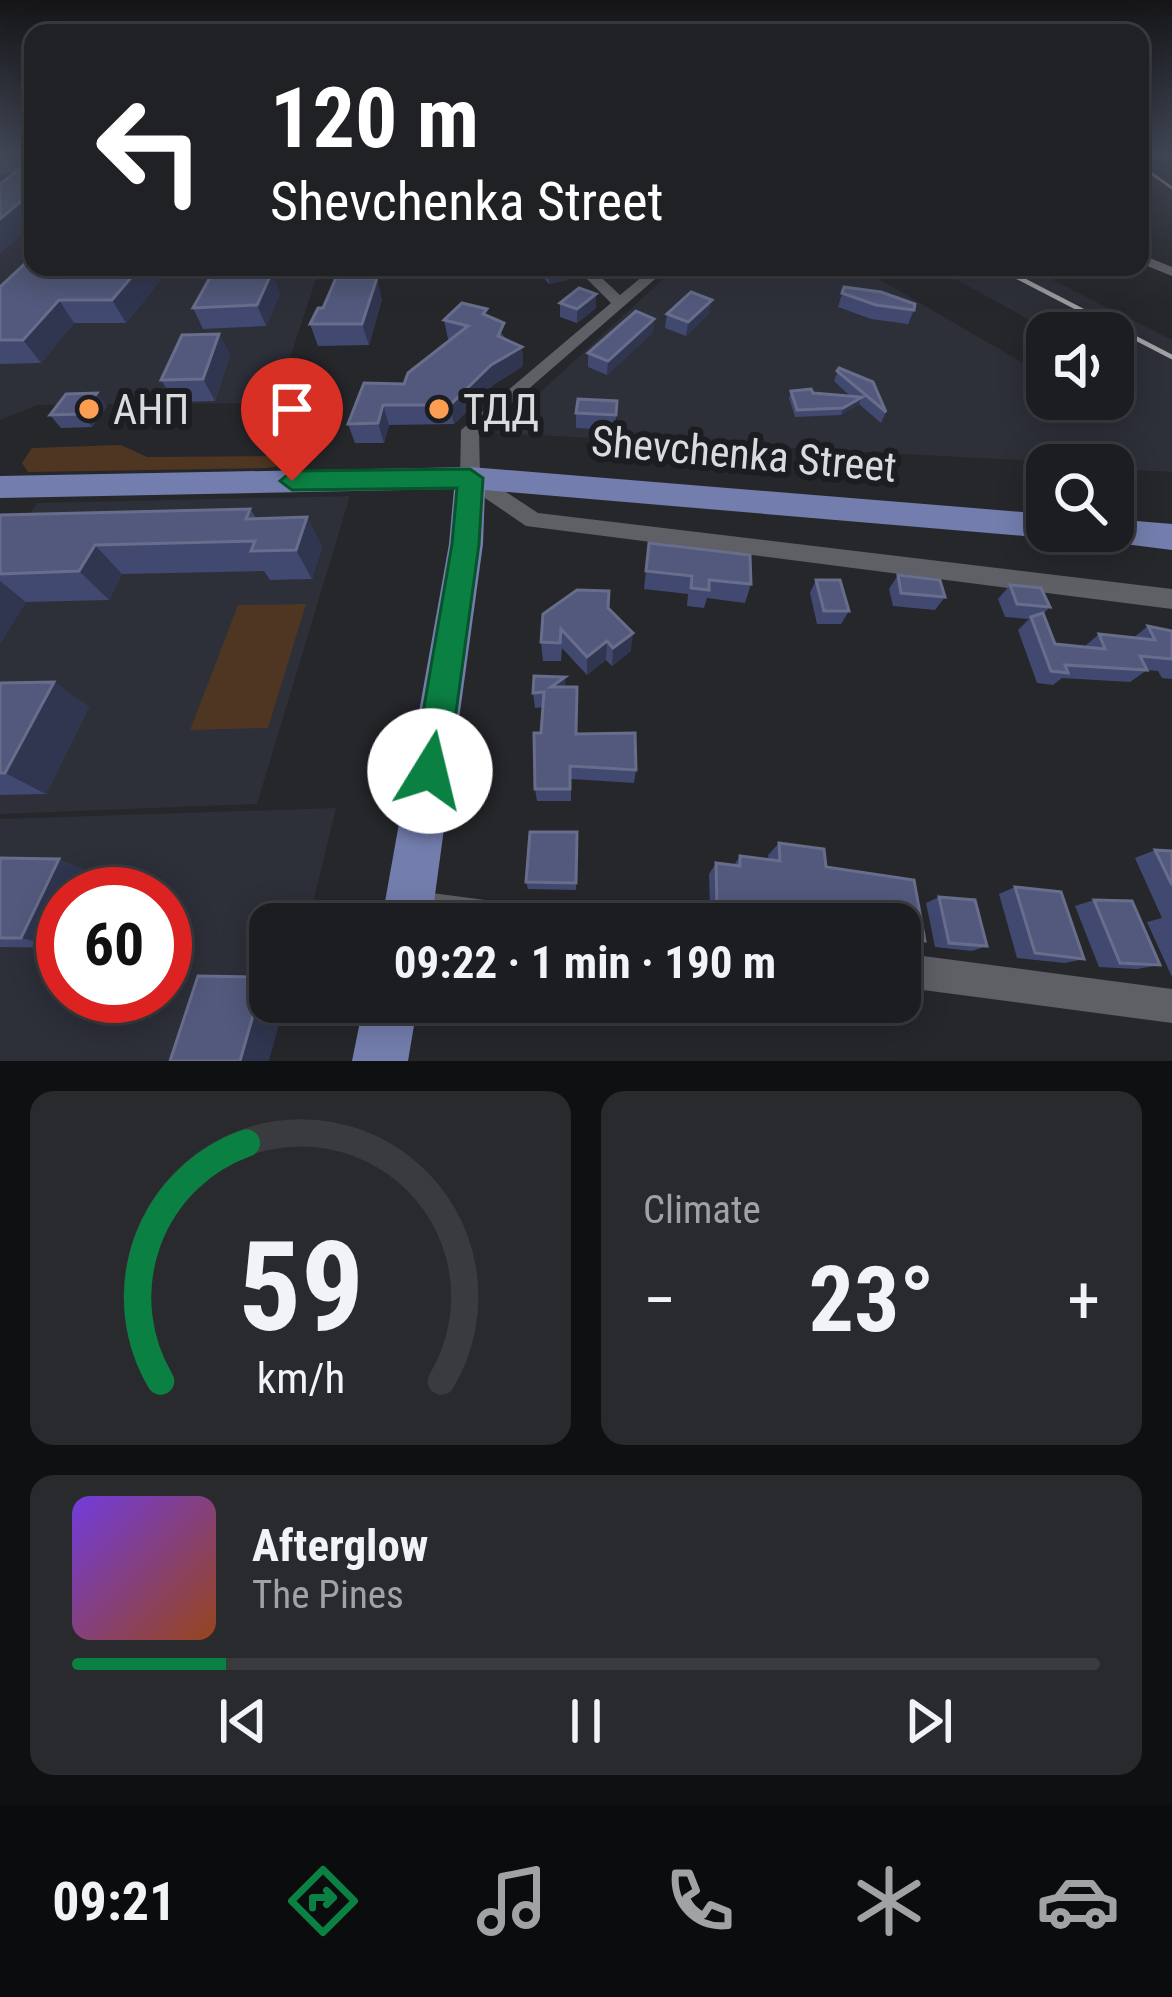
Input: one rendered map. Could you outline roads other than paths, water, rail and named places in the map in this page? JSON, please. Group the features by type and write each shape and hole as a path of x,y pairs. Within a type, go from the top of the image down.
{"main road":[{"name":"Shevchenka Street","path":"0,487 470,478 586,484 1026,524"},
{"path":"410,903 466,544 470,478"},
{"path":"1134,534 1172,537"},
{"path":"380,1061 388,1023"}],"street":[{"path":"590,276 620,304"},
{"path":"652,276 470,430 470,478 533,520 1172,599"},
{"path":"921,973 1172,1006"}],"railway":[{"path":"1015,276 1172,357"}],"place":[{"name":"АНП","path":"89,409"},
{"name":"ТДД","path":"439,409"}]}
